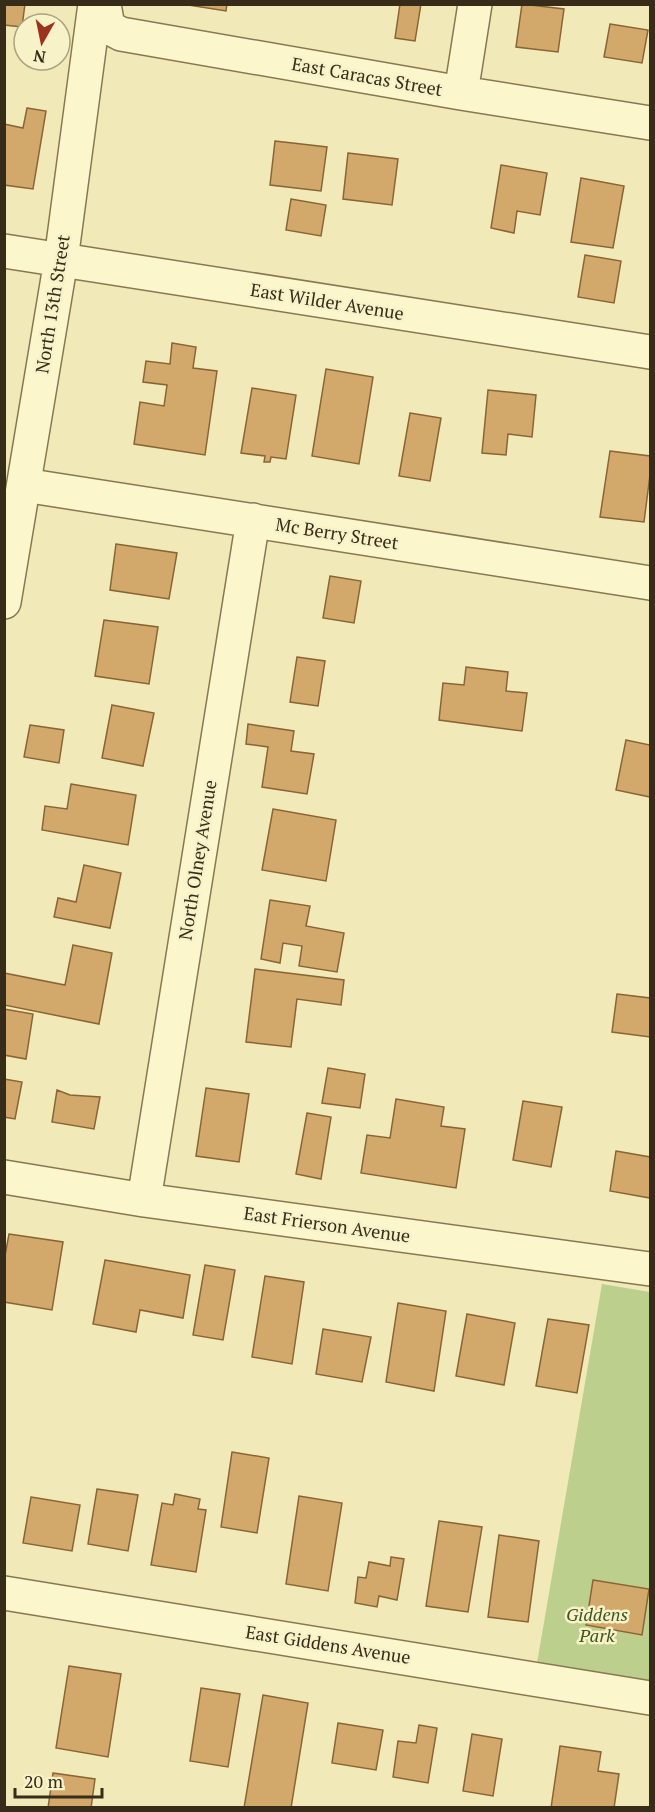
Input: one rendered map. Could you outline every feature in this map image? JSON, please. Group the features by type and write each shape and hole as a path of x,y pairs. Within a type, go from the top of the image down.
{"street":[{"name":"North 13th Street","path":"4,602 61,260 95,4"},
{"name":"East Caracas Street","path":"104,4 108,27 121,34 461,93 651,123"},
{"path":"461,93 475,4"},
{"name":"East Wilder Avenue","path":"4,251 651,352"},
{"name":"Mc Berry Street","path":"24,485 651,583"},
{"name":"North Olney Avenue","path":"144,1200 253,520"},
{"name":"East Frierson Avenue","path":"4,1177 144,1200 651,1269"},
{"name":"East Giddens Avenue","path":"4,1593 651,1698"}],"green space":[{"name":"Giddens Park","path":"602,1284 650,1292 650,1687 536,1669"}],"building":[{"path":"4,4 25,4 24,12 12,12 12,26 4,25"},
{"path":"182,4 227,4 226,11"},
{"path":"400,4 421,4 415,41 395,38"},
{"path":"522,4 564,9 558,52 516,47"},
{"path":"610,24 648,30 642,63 604,57"},
{"path":"27,108 46,111 33,189 4,185 4,124 23,128"},
{"path":"275,141 327,147 321,191 270,185"},
{"path":"348,153 398,159 392,205 343,199"},
{"path":"501,165 547,173 540,215 517,211 514,233 491,228"},
{"path":"581,178 624,186 613,248 571,242"},
{"path":"291,199 326,205 321,236 286,230"},
{"path":"585,255 621,261 614,303 578,297"},
{"path":"172,343 196,347 193,368 217,371 205,455 134,444 140,402 164,406 167,385 143,382 146,361 170,364"},
{"path":"326,369 373,377 359,464 312,456"},
{"path":"252,388 296,395 286,459 271,457 270,462 264,462 265,456 241,453"},
{"path":"488,390 536,395 532,437 508,434 506,455 482,453"},
{"path":"410,413 441,418 430,481 399,476"},
{"path":"610,451 650,456 644,522 600,517"},
{"path":"116,544 177,553 169,599 110,590"},
{"path":"330,576 361,581 354,623 323,618"},
{"path":"104,620 158,627 149,684 95,676"},
{"path":"297,657 325,661 318,706 290,702"},
{"path":"466,667 508,672 506,691 527,693 522,731 439,720 443,683 464,685"},
{"path":"112,705 154,713 143,766 102,758"},
{"path":"248,724 294,731 291,751 314,754 307,794 262,787 268,747 246,744"},
{"path":"30,725 64,730 59,763 24,757"},
{"path":"626,740 650,745 650,797 616,790"},
{"path":"71,784 136,795 128,845 42,830 45,806 67,809"},
{"path":"273,809 336,820 326,881 262,870"},
{"path":"84,865 121,873 110,928 54,917 58,898 76,902"},
{"path":"270,900 310,906 306,926 344,933 337,972 299,966 302,946 283,943 280,963 261,959"},
{"path":"73,945 112,953 99,1024 4,1005 4,973 65,985"},
{"path":"255,969 344,980 341,1005 297,999 291,1047 246,1042"},
{"path":"617,994 650,998 650,1037 612,1032"},
{"path":"4,1009 33,1014 26,1059 4,1055"},
{"path":"328,1068 365,1074 360,1108 322,1103"},
{"path":"4,1079 22,1082 15,1119 4,1117"},
{"path":"206,1088 249,1094 239,1162 196,1156"},
{"path":"57,1090 70,1095 100,1097 94,1129 52,1122"},
{"path":"396,1099 444,1107 441,1126 465,1129 456,1188 361,1173 367,1135 390,1138"},
{"path":"523,1101 562,1107 551,1167 513,1160"},
{"path":"307,1113 331,1117 321,1179 296,1174"},
{"path":"616,1151 650,1157 650,1198 610,1191"},
{"path":"9,1234 63,1242 52,1310 4,1302 4,1261"},
{"path":"105,1260 190,1275 183,1318 140,1310 136,1332 93,1324"},
{"path":"205,1265 235,1270 223,1340 193,1335"},
{"path":"265,1276 304,1282 292,1364 252,1357"},
{"path":"398,1303 446,1311 434,1391 386,1382"},
{"path":"467,1314 515,1323 504,1385 456,1376"},
{"path":"548,1319 589,1325 577,1393 536,1386"},
{"path":"323,1329 371,1337 362,1382 316,1374"},
{"path":"232,1452 269,1458 257,1533 221,1527"},
{"path":"97,1489 138,1495 128,1551 88,1544"},
{"path":"175,1494 200,1499 198,1509 206,1510 196,1572 151,1565 162,1503 173,1505"},
{"path":"299,1496 342,1503 328,1591 286,1584"},
{"path":"31,1497 80,1505 72,1551 23,1543"},
{"path":"439,1521 482,1527 468,1612 426,1606"},
{"path":"499,1535 539,1541 528,1622 488,1617"},
{"path":"391,1557 404,1559 397,1600 379,1596 377,1607 355,1603 358,1577 366,1578 369,1562 390,1566"},
{"path":"593,1580 649,1589 642,1635 586,1625"},
{"path":"69,1666 121,1674 108,1757 56,1748"},
{"path":"201,1688 240,1694 228,1767 190,1761"},
{"path":"263,1695 308,1703 291,1808 244,1808"},
{"path":"338,1723 383,1730 376,1770 332,1763"},
{"path":"419,1725 437,1728 428,1783 393,1777 398,1741 416,1743"},
{"path":"472,1734 502,1739 493,1796 463,1791"},
{"path":"560,1746 601,1752 598,1771 619,1774 614,1808 551,1808"},
{"path":"53,1773 95,1779 91,1808 48,1808"}]}
